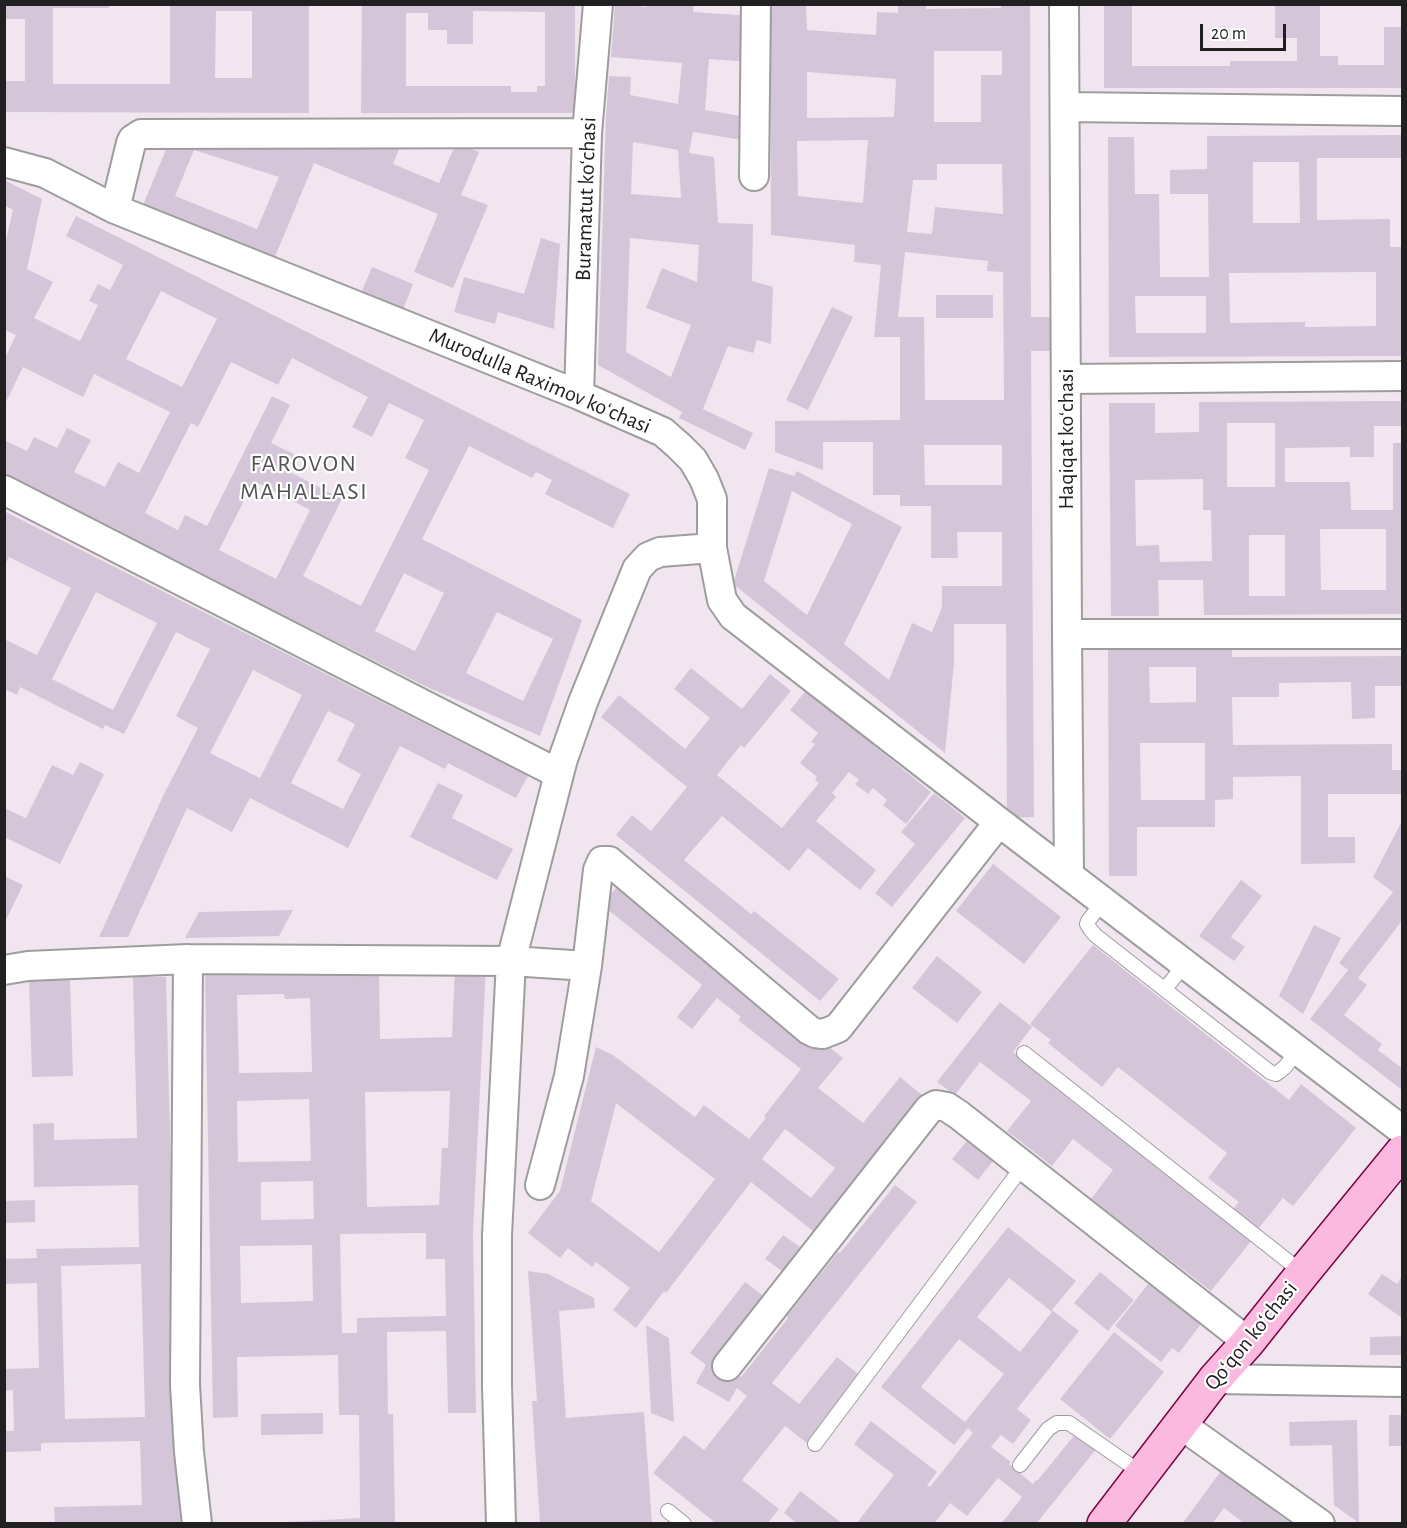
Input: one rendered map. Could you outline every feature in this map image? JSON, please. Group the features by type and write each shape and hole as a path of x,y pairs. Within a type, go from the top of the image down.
{"main road":[{"name":"Qoʻqon koʻchasi","path":"1104,1524 1215,1378 1248,1342 1402,1152"}],"street":[{"name":"Buramatut koʻchasi","path":"579,395 587,133 598,4"},
{"path":"754,176 756,4"},
{"name":"Haqiqat koʻchasi","path":"1064,4 1069,874"},
{"path":"1066,106 1402,111"},
{"path":"115,209 131,143 141,134 587,133"},
{"name":"Murodulla Raximov koʻchasi","path":"4,162 45,173 115,209 579,395 663,432 693,460 712,499 712,548 722,600 733,616 1402,1131"},
{"path":"1066,379 1402,375"},
{"path":"4,490 559,774"},
{"path":"501,1524 497,1386 497,1235 511,962 563,759 583,702 637,569 648,557 660,552 712,548"},
{"path":"1067,634 1402,634"},
{"path":"540,1185 568,1076 587,966 598,870 602,861 609,861 809,1030 823,1034 838,1028 999,822"},
{"path":"4,970 28,966 188,959 511,962 587,966"},
{"path":"188,959 185,1385 197,1524"},
{"path":"727,1366 929,1109 936,1105 947,1107 959,1115 1248,1342"},
{"path":"1215,1378 1402,1382"},
{"path":"1180,1424 1320,1524"}],"lane":[{"path":"1103,902 1087,924 1095,935 1270,1072 1276,1074 1280,1071 1298,1050"},
{"path":"1165,989 1185,964"},
{"path":"1024,1053 1303,1273"},
{"path":"815,1444 1023,1166"},
{"path":"1020,1465 1048,1429 1057,1423 1069,1423 1143,1474"},
{"path":"668,1511 684,1524"}],"building":[{"path":"4,4 109,4 109,8 53,8 53,84 170,84 170,4 309,4 309,113 4,112 4,81 25,81 25,19 4,19","holes":["216,11 252,11 252,78 215,78"]},
{"path":"362,4 575,4 575,113 361,113","holes":["473,11 545,12 545,86 537,86 537,92 511,92 511,86 406,86 406,13 428,13 428,30 447,30 447,44 473,44"]},
{"path":"615,4 646,7 646,4 694,4 693,12 752,16 748,62 709,59 705,110 747,117 742,140 693,132 689,153 714,157 718,223 753,224 752,281 773,287 771,344 757,340 753,353 728,346 703,409 753,433 745,450 679,418 682,412 598,365 609,76 631,77 630,95 678,104 682,63 611,57","holes":["633,142 678,150 681,198 631,194","630,238 699,245 697,282 662,268 646,308 691,325 671,377 626,352"]},
{"path":"770,4 806,4 807,30 876,35 877,12 898,13 898,4 926,4 926,9 1001,8 1001,4 1030,4 1031,317 1052,317 1052,351 1031,351 1034,817 1007,818 1006,624 954,624 954,664 945,753 733,584 769,468 794,476 797,471 902,527 844,644 889,680 912,623 932,632 942,607 942,586 1002,586 1002,532 957,532 958,558 931,558 931,506 900,506 900,495 873,495 873,442 823,442 823,470 775,452 775,421 900,420 900,337 874,337 881,265 854,262 855,245 771,235","holes":["934,51 1002,51 1002,75 981,75 981,122 934,122","807,72 896,79 894,117 807,118","868,140 863,203 798,196 797,141","937,164 1002,164 1003,214 935,207 932,234 907,232 913,180 937,180","905,252 988,261 987,271 1003,272 1004,400 925,400 924,317 898,317","924,445 1002,445 1002,485 925,485","792,491 852,524 807,615 764,581"]},
{"path":"1104,4 1132,4 1132,66 1230,66 1230,61 1297,61 1297,38 1275,38 1275,4 1320,4 1320,56 1338,56 1338,65 1384,65 1384,27 1402,27 1402,88 1104,88"},
{"path":"1402,135 1402,158 1317,158 1317,220 1390,219 1390,247 1402,247 1402,356 1109,357 1108,137 1134,137 1135,194 1159,194 1160,277 1209,277 1208,194 1170,194 1170,170 1207,169 1207,136","holes":["1253,162 1299,162 1300,223 1253,223","1376,272 1376,326 1305,327 1305,322 1230,323 1229,273","1135,296 1206,296 1206,333 1136,333"]},
{"path":"170,140 403,140 393,164 439,183 456,143 479,152 461,195 488,205 453,288 414,272 438,214 314,163 272,264 141,210","holes":["194,150 279,177 257,229 175,196"]},
{"path":"4,180 42,199 27,269 53,282 34,318 80,341 98,305 89,301 98,284 110,290 123,265 66,236 76,216 630,494 613,528 545,494 552,480 536,472 532,478 469,446 422,539 582,620 540,736 427,687 4,476 4,440 27,451 34,437 57,448 67,428 91,440 74,472 105,487 118,462 139,473 170,412 94,374 83,397 23,367 5,404 5,358 16,335 4,330 4,249 13,210 4,205","holes":["161,291 217,319 182,387 126,359","292,358 368,397 352,427 372,437 389,403 424,420 405,458 429,470 361,606 303,576 342,499 286,470 294,454 271,443 290,405 272,396 207,526 185,515 178,530 145,513 191,423 198,427 231,362 278,385","254,481 310,510 276,579 219,550","404,573 444,593 415,651 375,631","497,612 553,639 523,701 466,673"]},
{"path":"541,238 560,244 554,329 498,312 495,324 454,312 464,277 524,294"},
{"path":"372,267 413,284 403,310 361,293"},
{"path":"936,295 993,295 993,318 936,318"},
{"path":"832,307 853,317 808,410 786,400"},
{"path":"1402,401 1402,426 1374,426 1374,457 1350,457 1350,447 1285,448 1285,482 1350,482 1351,510 1393,510 1393,443 1402,443 1402,614 1204,615 1203,580 1158,580 1159,616 1111,616 1109,403 1155,403 1155,433 1199,432 1199,402","holes":["1227,423 1275,423 1275,487 1227,487","1203,479 1203,510 1211,510 1212,561 1160,562 1159,545 1136,546 1135,480","1320,529 1386,529 1386,590 1321,590","1249,535 1285,535 1285,596 1249,596"]},
{"path":"4,511 528,776 516,798 448,763 445,769 400,746 348,848 250,798 232,832 187,808 128,937 99,937 163,796 198,728 176,716 210,649 176,632 124,734 105,725 103,729 20,687 17,695 4,689 4,639 37,655 71,588 9,557 4,566","holes":["96,592 157,623 113,710 52,679","253,670 302,695 260,778 210,753","328,711 355,724 337,761 361,774 343,809 291,783"]},
{"path":"1232,649 1232,657 1402,656 1402,686 1375,686 1375,718 1352,719 1351,682 1279,683 1279,697 1232,697 1233,745 1392,744 1392,770 1402,770 1402,794 1328,794 1328,837 1355,837 1355,863 1301,864 1301,776 1233,777 1233,799 1215,800 1215,827 1137,827 1137,876 1109,876 1108,650","holes":["1149,667 1196,667 1196,702 1150,703","1140,743 1205,743 1205,800 1141,800"]},
{"path":"691,668 742,709 770,674 791,691 744,748 741,745 717,775 782,828 819,783 815,780 817,777 800,763 815,744 811,742 818,733 790,710 808,688 931,792 906,824 883,805 887,800 873,788 868,794 855,784 859,780 849,772 832,793 836,797 816,821 876,870 860,890 808,848 789,871 722,816 684,860 751,914 754,911 839,979 820,1001 616,835 632,815 651,831 687,787 601,717 619,695 685,749 710,718 674,689"},
{"path":"80,762 104,774 60,864 4,837 4,808 26,818 52,765 73,775"},
{"path":"438,783 463,795 452,818 513,849 497,880 410,837"},
{"path":"934,793 965,818 892,907 875,893 915,844 901,832"},
{"path":"1402,821 1402,923 1358,978 1367,985 1344,1015 1382,1044 1378,1050 1402,1068 1402,1090 1310,1019 1348,970 1339,963 1393,892 1373,877"},
{"path":"993,864 1061,917 1024,964 956,911"},
{"path":"4,876 23,885 4,924"},
{"path":"1241,880 1262,896 1231,937 1245,947 1234,961 1199,936"},
{"path":"620,883 843,1058 818,1088 863,1123 900,1077 927,1099 818,1235 751,1182 666,1293 664,1291 636,1328 613,1310 630,1288 596,1262 592,1267 568,1248 560,1258 528,1233 560,1191 596,1047 613,1055 695,1117 704,1105 749,1139 801,1069 738,1020 741,1017 717,998 692,1029 677,1017 702,985 602,905","holes":["616,1103 715,1179 659,1252 591,1201","785,1129 835,1168 811,1198 762,1159"]},
{"path":"293,910 279,936 185,938 199,912"},
{"path":"1314,925 1341,938 1303,1014 1279,996"},
{"path":"1093,945 1289,1100 1301,1084 1356,1128 1293,1206 1283,1198 1258,1229 1233,1209 1239,1202 1208,1178 1227,1153 1118,1067 1102,1087 1048,1043 1051,1040 1030,1024"},
{"path":"937,956 982,992 957,1023 912,988"},
{"path":"455,967 486,967 473,1232 476,1413 448,1413 446,1331 387,1332 388,1414 393,1414 395,1524 288,1524 288,1522 360,1518 359,1415 339,1415 338,1355 237,1357 238,1417 213,1418 205,971 379,969 380,1039 452,1037","holes":["284,994 285,999 310,998 312,1072 239,1073 237,995","450,1091 448,1148 442,1148 439,1205 367,1207 365,1092","309,1099 311,1161 238,1162 237,1101","313,1181 314,1219 261,1220 261,1182","426,1233 426,1259 445,1259 446,1316 357,1318 357,1333 342,1333 340,1234","312,1245 313,1301 241,1303 240,1246"]},
{"path":"133,977 166,977 181,1524 55,1524 54,1507 142,1505 140,1441 41,1443 41,1451 5,1452 5,1431 14,1431 13,1390 4,1391 4,1369 39,1368 37,1283 4,1284 4,1259 37,1258 36,1249 139,1247 138,1185 34,1187 33,1124 54,1123 54,1140 137,1138","holes":["141,1264 145,1417 65,1419 61,1266"]},
{"path":"70,979 73,1076 32,1077 29,980"},
{"path":"1000,1002 1032,1027 1013,1052 1071,1098 1069,1099 1252,1240 1211,1291 1091,1199 1113,1170 1073,1139 1052,1166 1007,1131 1031,1101 980,1062 955,1095 937,1082"},
{"path":"971,1136 997,1156 978,1180 952,1159"},
{"path":"895,1185 917,1202 772,1383 799,1404 837,1357 862,1377 808,1444 785,1426 742,1480 779,1509 767,1524 717,1524 653,1473 684,1435 704,1450 747,1396 737,1388 729,1402 696,1383 706,1365 690,1353 745,1282 769,1300 719,1364 741,1377 838,1252 840,1253"},
{"path":"35,1200 35,1222 4,1223 4,1201"},
{"path":"1008,1227 1076,1281 1052,1310 1079,1331 1017,1409 1031,1420 1013,1444 1001,1435 991,1447 1011,1462 1009,1464 1033,1484 1077,1432 1097,1448 1036,1524 1001,1524 1022,1497 998,1478 967,1516 950,1503 934,1524 856,1524 894,1475 854,1444 871,1421 937,1472 927,1485 930,1487 973,1433 968,1428 954,1445 881,1387","holes":["1009,1278 1052,1312 1020,1352 977,1317","959,1339 1004,1374 965,1422 921,1387"]},
{"path":"783,1235 800,1247 782,1271 765,1259"},
{"path":"528,1271 548,1274 594,1298 595,1308 559,1311 566,1418 644,1412 652,1524 540,1524 532,1401 537,1401"},
{"path":"1100,1272 1134,1300 1108,1331 1074,1303"},
{"path":"1382,1274 1397,1284 1402,1276 1402,1318 1368,1294"},
{"path":"1149,1283 1201,1324 1179,1353 1172,1348 1161,1362 1115,1326"},
{"path":"646,1325 669,1338 674,1422 651,1413"},
{"path":"1114,1332 1164,1372 1110,1439 1060,1399"},
{"path":"1402,1336 1402,1355 1370,1355 1370,1337"},
{"path":"323,1413 323,1434 261,1435 261,1414"},
{"path":"1389,1415 1402,1415 1402,1446 1389,1446"},
{"path":"1357,1420 1359,1523 1334,1505 1332,1445 1290,1446 1289,1422"},
{"path":"1221,1471 1291,1524 1245,1524 1224,1508 1212,1524 1182,1524"},
{"path":"800,1491 843,1524 798,1524 784,1513"}],"district":[{"name":"FAROVON MAHALLASI","path":"304,478"}]}
